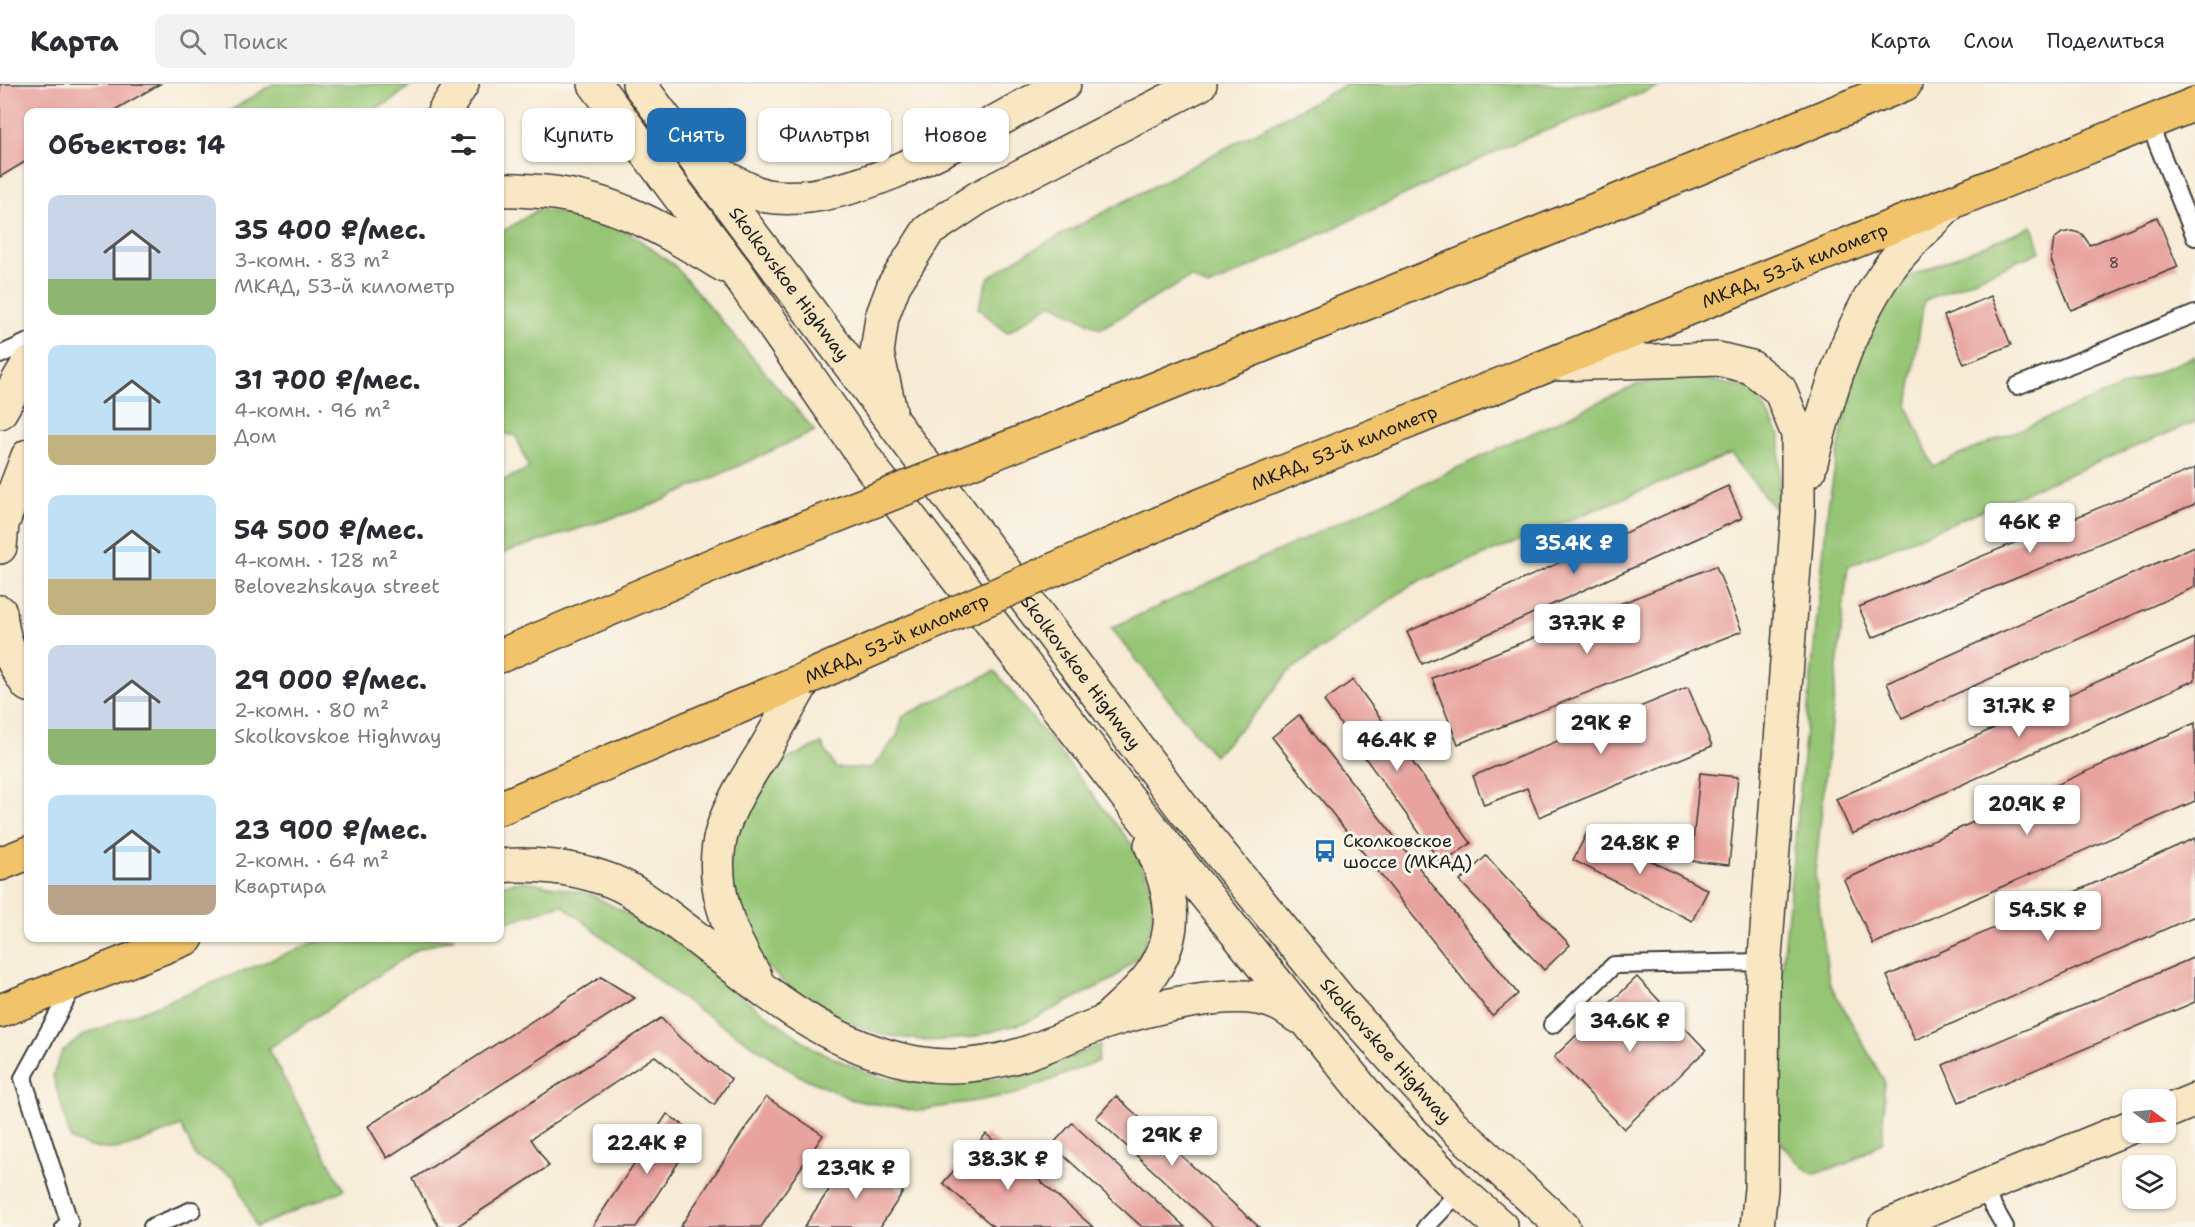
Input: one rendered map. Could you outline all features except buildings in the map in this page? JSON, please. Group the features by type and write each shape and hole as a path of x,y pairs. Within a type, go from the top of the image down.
{"highway":[{"path":"504,654 722,561 1113,406 1905,84"},
{"name":"МКАД, 53-й километр","path":"504,806 805,679 1192,508 2195,104"},
{"path":"0,864 24,855"},
{"path":"0,1011 177,942"}],"main road":[{"path":"447,108 462,84"},
{"name":"Skolkovskoe Highway","path":"595,84 737,273 876,474 1135,807 1374,1104 1460,1191 1501,1227"},
{"name":"Skolkovskoe Highway","path":"639,84 1182,807 1339,999 1452,1125 1563,1227"},
{"path":"698,163 765,196 796,197 849,189 905,168 1064,84"},
{"path":"894,425 877,352 882,317 894,285 928,231 978,198 1200,84"},
{"path":"504,190 579,196 633,213 737,273"},
{"path":"1798,513 1823,416 1859,315 1889,268 1950,204"},
{"path":"1547,364 1718,359 1751,368 1780,390 1798,434 1798,513 1764,962 1760,1089 1761,1189 1757,1227"},
{"path":"0,412 24,371"},
{"path":"0,547 2,524 24,469"},
{"path":"0,612 2,634 17,670 24,680"},
{"path":"760,985 738,949 726,915 717,872 723,829 742,786 805,679"},
{"path":"1102,1024 1151,975 1164,952 1172,917 1167,881 1135,807"},
{"path":"504,866 561,868 604,878 641,897 813,1025 851,1045 882,1056 938,1065 986,1062 1020,1055 1102,1024 1187,1001 1232,997 1258,998 1277,1003 1308,1023"},
{"path":"2176,1108 2195,1100"},
{"path":"1885,1227 2122,1130"}],"lane":[{"path":"2149,123 2195,237"},
{"path":"2017,386 2195,314"},
{"path":"0,355 24,344"},
{"path":"1552,1025 1614,965 1764,962"},
{"path":"70,1226 23,1078 75,982"},
{"path":"1982,1187 2006,1227"},
{"path":"1426,1227 1460,1191"},
{"path":"152,1227 192,1210"}],"green space":[{"path":"273,84 412,84 390,102 376,108 234,108"},
{"path":"1347,84 1665,84 1519,141 1208,287 1191,277 1100,329 1052,303 1007,333 978,308 989,277 1027,253"},
{"path":"539,209 589,219 627,231 674,265 815,431 653,505 504,553 504,480 529,468 516,436 504,434 504,231"},
{"path":"2032,226 2041,251 1924,301 1908,407 1933,466 2195,356 2195,422 1848,566 1815,873 1829,982 1884,1081 1883,1142 1847,1164 1812,1174 1786,1150 1779,1138 1773,1113 1773,1064 1828,505 1848,400 1861,350 1882,307 1912,275"},
{"path":"1687,375 1754,390 1780,436 1779,514 1731,454 1411,585 1287,673 1262,706 1214,756 1111,628 1636,385"},
{"path":"995,671 1130,842 1149,880 1154,905 1149,931 1141,954 1113,979 1027,1022 969,1038 928,1041 884,1035 844,1021 794,991 756,957 722,872 739,802 777,764 821,743 836,768 872,768 897,736 903,716"},
{"path":"526,881 590,894 666,934 739,995 816,1050 877,1077 953,1085 1029,1074 1100,1045 1098,1061 1016,1094 917,1111 853,1100 798,1075 678,996 562,905 504,923 504,884"},
{"path":"315,942 442,942 418,949 268,1049 344,1190 256,1227 235,1177 196,1157 181,1126 139,1143 115,1149 87,1146 71,1140 53,1075 62,1052 83,1035"}],"place":[{"name":"Сколковское шоссе (МКАД)","path":"1325,851"}]}
